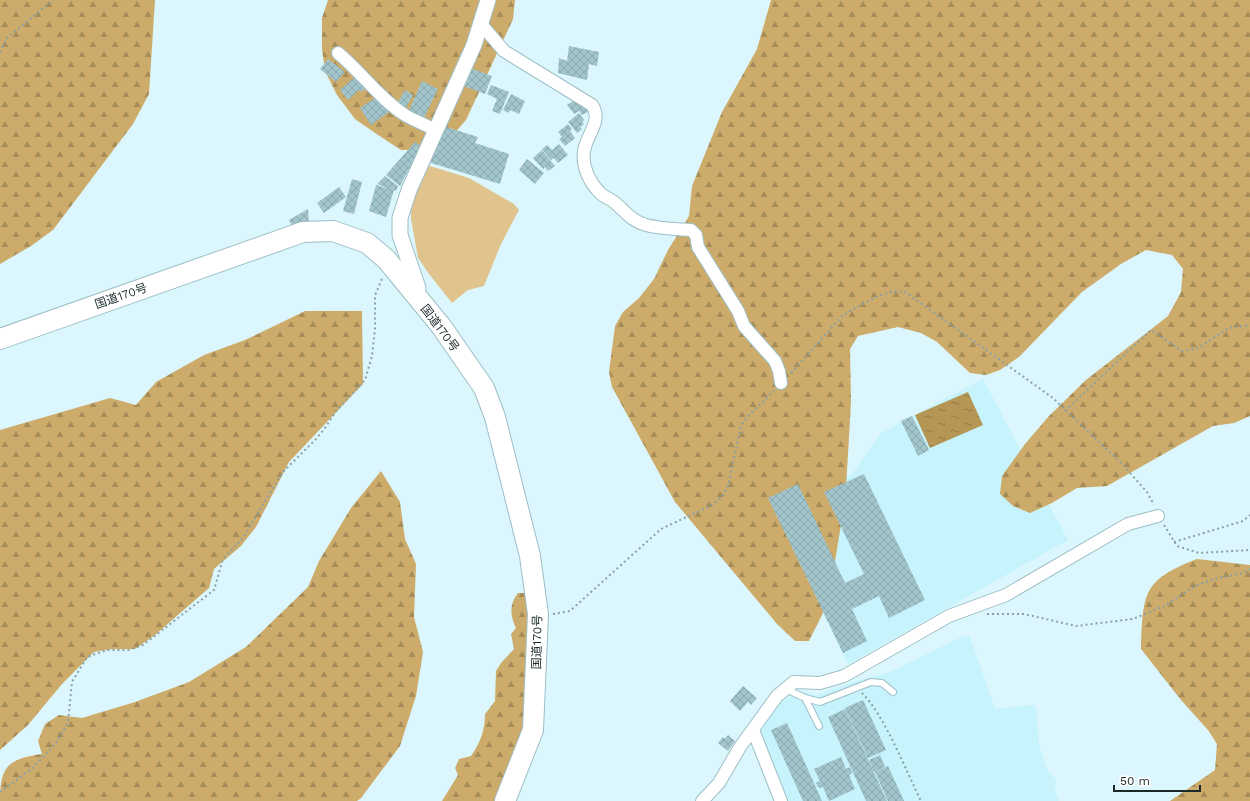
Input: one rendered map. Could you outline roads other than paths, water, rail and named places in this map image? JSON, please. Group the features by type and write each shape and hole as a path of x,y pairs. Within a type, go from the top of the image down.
{"highway":[{"name":"国道170号","path":"0,339 303,232 333,231 367,243 391,265 440,326 484,388 495,417 530,556 538,614 533,730 505,801"}],"street":[{"path":"415,295 418,288 400,235 400,218 409,190 474,44 488,0"},
{"path":"481,24 504,51 592,105 596,111 596,119 585,148 584,163 586,172 601,194 614,202 632,220 646,225 691,230 696,235 698,247 738,311 744,326 775,361 782,383"},
{"path":"338,53 355,67 388,101 404,114 436,130"},
{"path":"702,801 719,783 740,747 777,696 794,682 820,683 844,676 949,616 1006,595 1128,524 1158,516"},
{"path":"753,730 781,801"}],"lane":[{"path":"786,689 805,698 820,702 871,682 882,683 893,692"},
{"path":"805,698 819,726"}],"water":[{"path":"968,392 983,425 930,448 915,415"}]}
